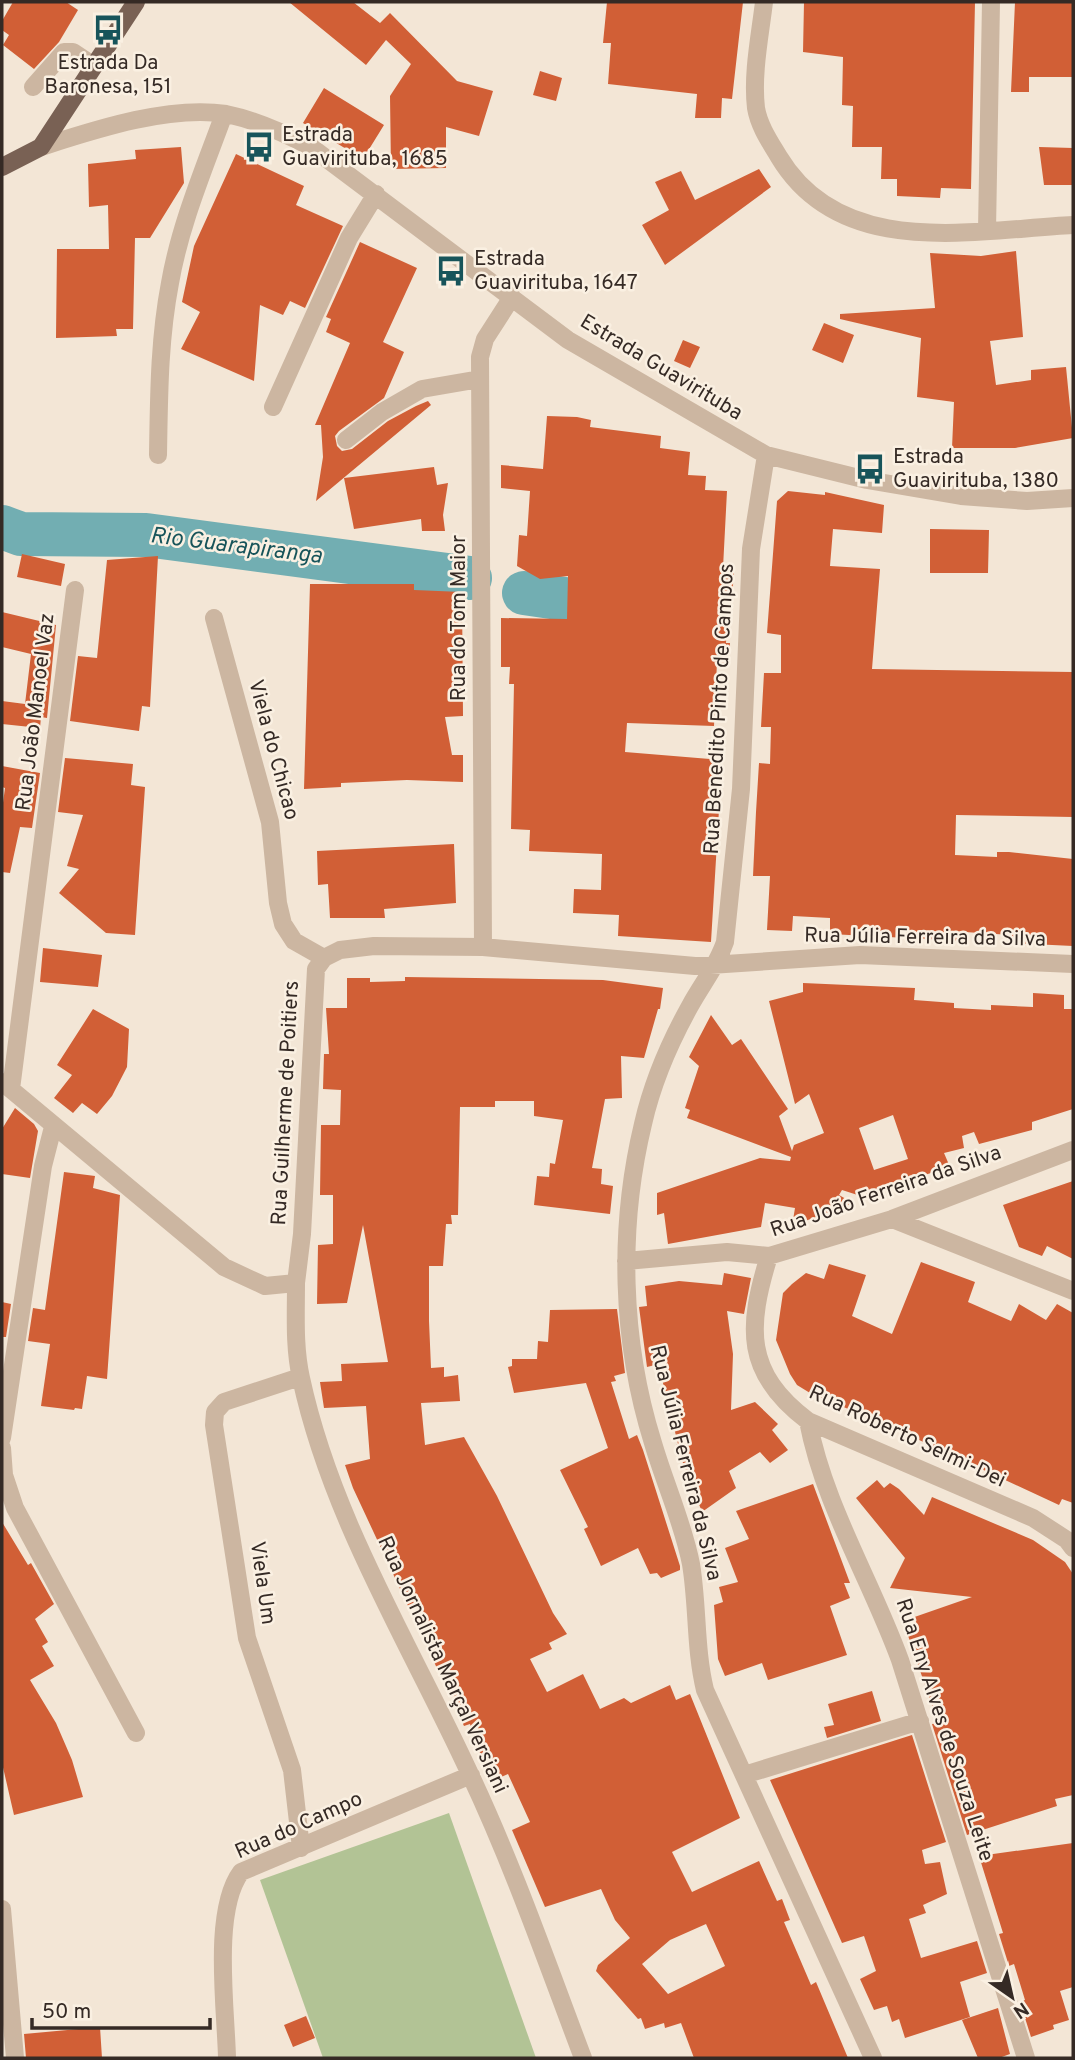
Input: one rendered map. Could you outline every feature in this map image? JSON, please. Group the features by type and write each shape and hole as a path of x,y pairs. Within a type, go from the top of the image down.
{"main road":[{"path":"41,147 136,2"},
{"name":"Estrada Guavirituba","path":"2,167 41,147"}],"street":[{"path":"764,2 755,87 757,111 766,135 785,167 811,196 846,218 886,230 925,233 1073,225"},
{"path":"987,230 991,2"},
{"path":"33,87 64,52 73,52 94,66"},
{"path":"158,455 159,355 170,282 183,228 224,114"},
{"name":"Estrada Guavirituba","path":"41,147 102,128 150,117 224,114 270,127 311,147 568,340 766,455 867,480 961,496 1027,500 1073,498"},
{"path":"273,407 349,238 376,194"},
{"name":"Rua do Tom Maior","path":"483,947 480,358 485,339 512,297"},
{"path":"346,440 382,412 422,389 480,379"},
{"name":"Rua Benedito Pinto de Campos","path":"718,964 725,942 732,889 741,789 751,549 766,455"},
{"name":"Rua João Manoel Vaz","path":"6,1086 75,590"},
{"name":"Viela do Chicao","path":"214,618 270,822 278,903 283,924 294,941 324,958"},
{"name":"Rua Guilherme de Poitiers","path":"296,1283 302,1234 314,990 316,969 324,958 340,950 374,946 483,947 600,955 653,963 718,964"},
{"name":"Rua Júlia Ferreira da Silva","path":"873,2058 705,1690 697,1658 691,1564 652,1442 635,1373 628,1316 626,1261 631,1184 643,1121 680,1024 718,964 860,955 1073,964"},
{"path":"6,1086 224,1267 265,1286 296,1283"},
{"path":"2,1438 43,1166 53,1127"},
{"name":"Rua João Ferreira da Silva","path":"626,1261 727,1252 769,1256 892,1219 1073,1150"},
{"path":"892,1219 1073,1291"},
{"name":"Rua Roberto Selmi-Dei","path":"769,1256 758,1291 753,1323 755,1353 766,1379 788,1406 808,1421 1033,1518 1067,1540 1073,1548"},
{"name":"Rua Jornalista Marçal Versiani","path":"296,1283 296,1334 300,1377 316,1436 339,1499 471,1775 520,1892 583,2058"},
{"name":"Viela Um","path":"300,1377 224,1402 215,1412 214,1425 247,1639 292,1770 301,1848"},
{"name":"Rua Eny Alves de Souza Leite","path":"808,1421 819,1470 880,1606 920,1721 1026,2058"},
{"path":"2,1448 4,1475 15,1508 136,1733"},
{"path":"744,1775 920,1721"},
{"name":"Rua do Campo","path":"227,2058 224,1912 231,1886 241,1872 471,1775"},
{"path":"2,1909 15,2058"}],"green space":[{"path":"449,1813 536,2058 323,2058 260,1880"}],"building":[{"path":"13,2 66,2 78,10 59,42 34,69 3,45 9,35 2,30 2,21"},
{"path":"289,2 353,2 380,23 390,13 457,81 493,91 479,136 446,127 446,168 391,169 390,96 411,64 386,40 366,65"},
{"path":"607,2 743,2 732,99 722,98 721,118 695,118 697,94 608,84 611,43 603,43"},
{"path":"804,2 975,2 971,189 941,188 940,198 897,196 897,179 881,179 882,147 852,147 853,106 842,105 843,57 803,52"},
{"path":"1015,2 1073,2 1073,77 1029,77 1029,92 1011,92"},
{"path":"540,71 562,78 556,101 533,95"},
{"path":"324,88 384,125 363,159 303,123"},
{"path":"181,147 184,183 150,238 135,238 133,329 116,329 117,336 56,338 57,249 109,249 108,205 89,207 88,164 136,159 135,150"},
{"path":"1039,147 1073,148 1073,185 1044,185"},
{"path":"236,154 304,186 296,205 343,226 305,308 290,301 283,315 260,305 254,381 181,349 200,312 182,302 194,246"},
{"path":"759,169 771,187 665,265 642,225 669,210 655,182 681,171 695,200"},
{"path":"360,242 417,268 383,342 404,352 384,398 339,431 335,436 337,446 342,451 352,449 388,421 428,401 431,405 316,501 323,457 321,425 315,425 350,343 326,332 331,319 326,317"},
{"path":"1016,251 1023,337 990,341 996,385 1031,380 1031,370 1066,367 1073,438 1015,448 952,448 954,402 917,397 921,338 840,319 840,314 935,308 930,253 981,256"},
{"path":"824,323 854,335 843,363 812,350"},
{"path":"683,340 700,347 690,368 674,361"},
{"path":"547,416 577,417 591,420 590,427 661,436 660,448 690,452 688,475 706,476 705,490 727,491 723,568 734,569 732,601 728,601 726,643 730,643 728,663 717,662 714,726 627,723 625,752 722,760 711,942 618,936 619,915 573,913 574,889 601,890 602,854 529,851 530,830 511,829 514,684 509,684 510,667 501,667 501,618 567,619 568,576 540,579 517,566 519,535 527,536 530,491 501,488 501,465 543,469"},
{"path":"434,467 437,485 448,483 443,515 445,531 422,531 421,519 354,529 344,478"},
{"path":"788,491 825,495 825,492 884,505 882,533 833,529 830,566 880,569 872,669 1073,672 1073,817 956,815 955,855 997,857 997,852 1009,852 1073,859 1073,946 1011,943 1011,935 965,932 965,941 830,934 830,918 793,916 792,931 767,930 770,876 753,876 756,812 759,763 770,764 771,727 761,727 764,673 781,673 781,635 767,633 777,501"},
{"path":"930,529 989,530 988,573 930,573"},
{"path":"22,554 65,564 61,586 17,577"},
{"path":"158,556 150,707 142,706 139,731 70,721 78,656 97,658 107,560"},
{"path":"310,584 414,584 414,590 462,592 463,716 445,717 452,755 463,755 463,782 407,780 341,783 341,787 304,789"},
{"path":"2,612 56,625 47,718 41,717 40,728 2,724 2,701 25,704 31,654 2,647"},
{"path":"65,758 133,764 131,785 145,787 135,935 106,933 59,893 79,869 67,866 83,815 58,812"},
{"path":"2,766 40,773 32,828 20,827 10,873 2,872 2,810 5,788 2,787"},
{"path":"454,844 456,903 384,909 385,918 330,918 328,884 318,885 317,851"},
{"path":"43,948 102,955 98,987 40,982"},
{"path":"405,977 603,980 663,988 660,1009 644,1058 621,1056 622,1098 605,1099 592,1168 602,1169 601,1184 613,1186 610,1214 534,1205 537,1176 549,1177 550,1163 555,1164 563,1120 534,1116 534,1101 495,1101 495,1107 460,1107 458,1215 451,1215 452,1224 446,1224 443,1266 429,1266 429,1321 431,1368 444,1367 444,1377 458,1375 460,1401 421,1403 425,1445 464,1437 497,1496 553,1613 567,1634 549,1643 552,1649 530,1659 547,1692 583,1674 600,1709 624,1698 631,1703 670,1685 676,1700 690,1694 740,1818 672,1852 692,1892 759,1861 777,1901 782,1899 790,1920 784,1922 811,1985 816,1982 848,2058 694,2058 681,2023 665,2028 664,2023 645,2029 641,2018 638,2019 596,1971 598,1965 630,1938 615,1920 601,1889 545,1907 512,1830 530,1822 508,1774 490,1782 470,1724 464,1726 455,1707 460,1705 442,1679 353,1488 345,1465 370,1459 366,1406 324,1408 320,1382 342,1381 341,1364 388,1362 363,1225 347,1303 317,1304 318,1245 333,1244 333,1195 320,1195 321,1125 340,1125 341,1090 323,1089 324,1054 329,1054 326,1008 347,1008 347,978 370,978 370,982 405,981","holes":["706,1924 725,1966 668,1994 642,1964 670,1940"]},
{"path":"803,983 915,988 914,1000 954,1003 954,1008 991,1010 991,1005 1033,1007 1033,993 1064,995 1064,1009 1073,1009 1073,1109 1032,1122 1032,1130 979,1144 974,1132 962,1136 964,1148 944,1153 950,1167 880,1189 882,1192 867,1198 842,1190 839,1195 853,1203 792,1226 795,1208 765,1203 761,1227 668,1244 664,1213 657,1215 657,1193 760,1158 790,1161 791,1157 687,1118 690,1110 685,1108 699,1066 689,1057 711,1015 732,1045 741,1039 788,1109 779,1116 792,1151 794,1145 824,1133 809,1094 795,1104 769,1001 803,992","holes":["893,1115 908,1159 874,1170 859,1128"]},
{"path":"93,1009 129,1029 127,1067 112,1096 97,1114 82,1103 73,1113 54,1098 72,1075 57,1065"},
{"path":"15,1108 34,1124 38,1131 30,1178 2,1174 2,1129"},
{"path":"64,1172 95,1176 93,1188 120,1195 107,1379 87,1376 82,1409 74,1410 41,1406 50,1344 28,1341 33,1308 45,1310"},
{"path":"1073,1181 1073,1259 1047,1246 1042,1256 1019,1247 1003,1205"},
{"path":"921,1262 975,1282 968,1302 1011,1321 1019,1304 1046,1320 1057,1304 1073,1313 1073,1503 1062,1499 1059,1505 889,1426 810,1393 797,1385 790,1374 776,1340 783,1293 792,1284 806,1273 824,1279 829,1264 866,1275 852,1316 892,1334"},
{"path":"724,1273 751,1278 744,1314 727,1311 733,1354 731,1410 755,1402 778,1424 772,1430 788,1450 770,1463 760,1452 729,1471 736,1488 702,1512 676,1445 678,1444 662,1379 658,1380 655,1365 647,1367 639,1307 647,1306 645,1286 679,1281 722,1285"},
{"path":"2,1302 11,1304 6,1337 2,1337"},
{"path":"617,1309 625,1373 614,1376 616,1381 611,1382 629,1439 637,1435 643,1450 680,1566 680,1570 661,1578 657,1573 650,1574 638,1548 601,1566 584,1529 588,1527 560,1470 608,1448 586,1383 514,1393 508,1367 512,1366 512,1359 537,1359 538,1341 548,1342 550,1310"},
{"path":"877,1480 884,1488 890,1483 899,1489 924,1515 932,1497 1033,1540 1065,1562 1073,1574 1073,1795 1055,1799 1057,1806 967,1835 932,1724 938,1723 903,1621 972,1597 890,1588 905,1558 856,1498"},
{"path":"813,1484 850,1583 844,1583 850,1598 830,1606 847,1655 768,1680 762,1663 725,1676 718,1659 714,1605 723,1602 719,1587 738,1582 725,1548 749,1539 736,1511"},
{"path":"2,1522 28,1565 31,1563 54,1604 35,1619 48,1642 42,1646 54,1666 30,1680 56,1723 72,1760 83,1797 14,1815 2,1763"},
{"path":"872,1691 881,1721 827,1738 824,1727 834,1725 828,1704"},
{"path":"912,1735 946,1842 922,1850 925,1864 940,1862 947,1894 923,1905 926,1913 909,1919 921,1958 977,1941 987,1973 960,1982 970,2017 905,2038 899,2019 892,2022 887,2006 874,2010 860,1979 876,1971 864,1936 842,1943 770,1780"},
{"path":"1073,1843 1073,1987 1060,1991 1069,2020 1031,2037 1020,2002 1025,2000 1014,1964 1009,1966 999,1934 1003,1933 979,1856"},
{"path":"998,2008 1010,2054 999,2058 978,2058 962,2020"},
{"path":"306,2016 315,2038 293,2047 284,2025"},
{"path":"100,2027 102,2058 26,2058 24,2034"}],"waterway":[{"name":"Rio Guarapiranga","path":"2,527 21,534 146,535 470,578"},
{"name":"Rio Guarapiranga","path":"524,593 626,608"}],"place":[{"name":"Estrada Da Baronesa, 151","path":"108,30"},
{"name":"Estrada Guavirituba, 1685","path":"259,147"},
{"name":"Estrada Guavirituba, 1647","path":"451,271"},
{"name":"Estrada Guavirituba, 1380","path":"870,469"}]}
